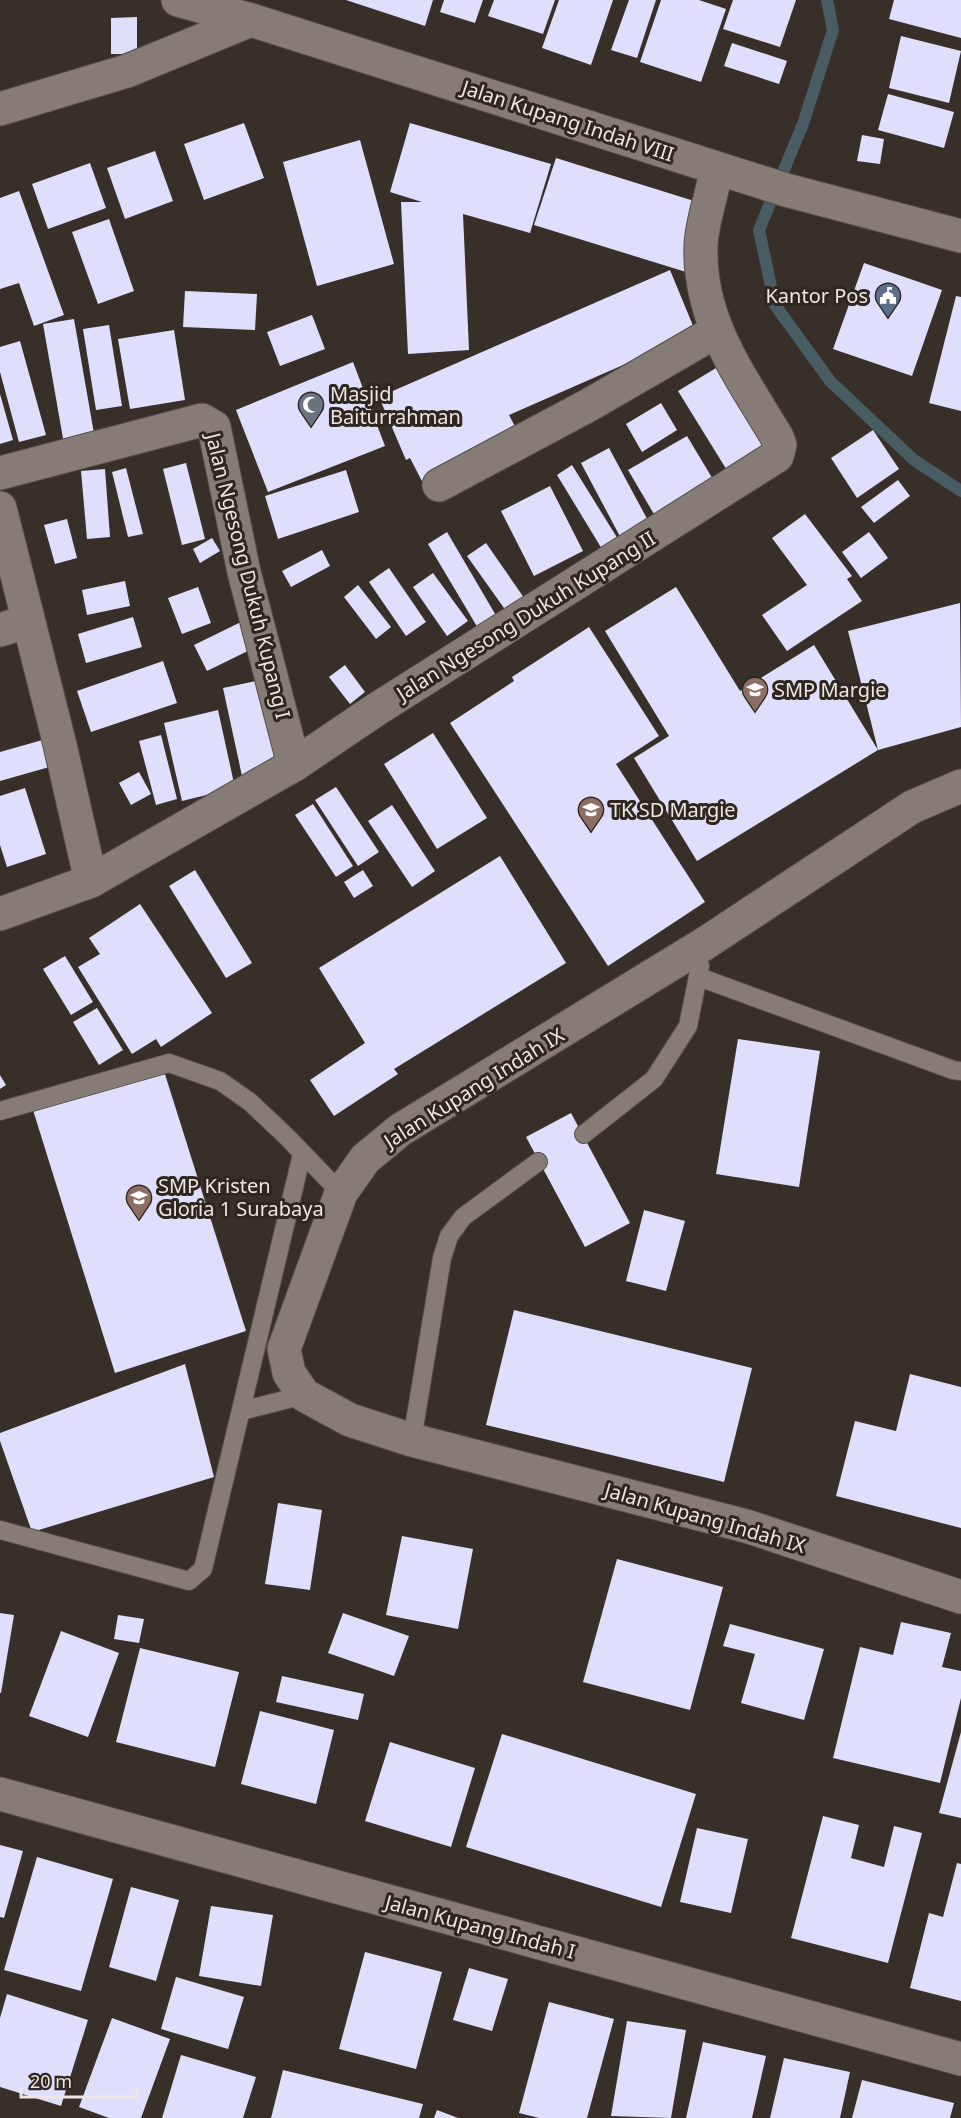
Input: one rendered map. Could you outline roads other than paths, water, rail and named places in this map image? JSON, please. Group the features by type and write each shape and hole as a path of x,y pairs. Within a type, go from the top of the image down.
{"street":[{"name":"Jalan Kupang Indah VIII","path":"178,0 251,20 780,188 961,236"},
{"path":"0,109 128,71 251,20"},
{"name":"Jalan Ngesong Dukuh Kupang II","path":"0,914 91,881 294,765 377,709 777,456 780,445 777,437 715,332 702,279 701,243 716,168"},
{"path":"439,485 589,405 715,332"},
{"name":"Jalan Ngesong Dukuh Kupang I","path":"0,473 202,420 214,427 244,572 294,765"},
{"path":"0,508 14,625 91,881"},
{"name":"Jalan Kupang Indah IX","path":"961,786 912,807 704,944 400,1130 365,1159 340,1193 284,1349 289,1373 304,1395 350,1420 412,1440 746,1526 961,1598"},
{"name":"Jalan Kupang Indah I","path":"0,1794 961,2059"}],"lane":[{"path":"584,1134 654,1079 688,1026 704,944"},
{"path":"699,976 961,1071"},
{"path":"0,1111 169,1063 220,1081 250,1102 340,1193"},
{"path":"0,1530 189,1581 203,1569 302,1154"},
{"path":"412,1440 442,1258 449,1236 463,1217 538,1162"},
{"path":"241,1411 304,1395"}],"waterway":[{"path":"827,0 833,30 803,124 759,230 775,305 830,381 914,460 961,491"}],"place":[{"name":"Kantor Pos","path":"888,319"},
{"name":"Masjid Baiturrahman","path":"311,428"},
{"name":"SMP Margie","path":"755,713"},
{"name":"TK SD Margie","path":"591,833"},
{"name":"SMP Kristen Gloria 1 Surabaya","path":"139,1221"}]}
